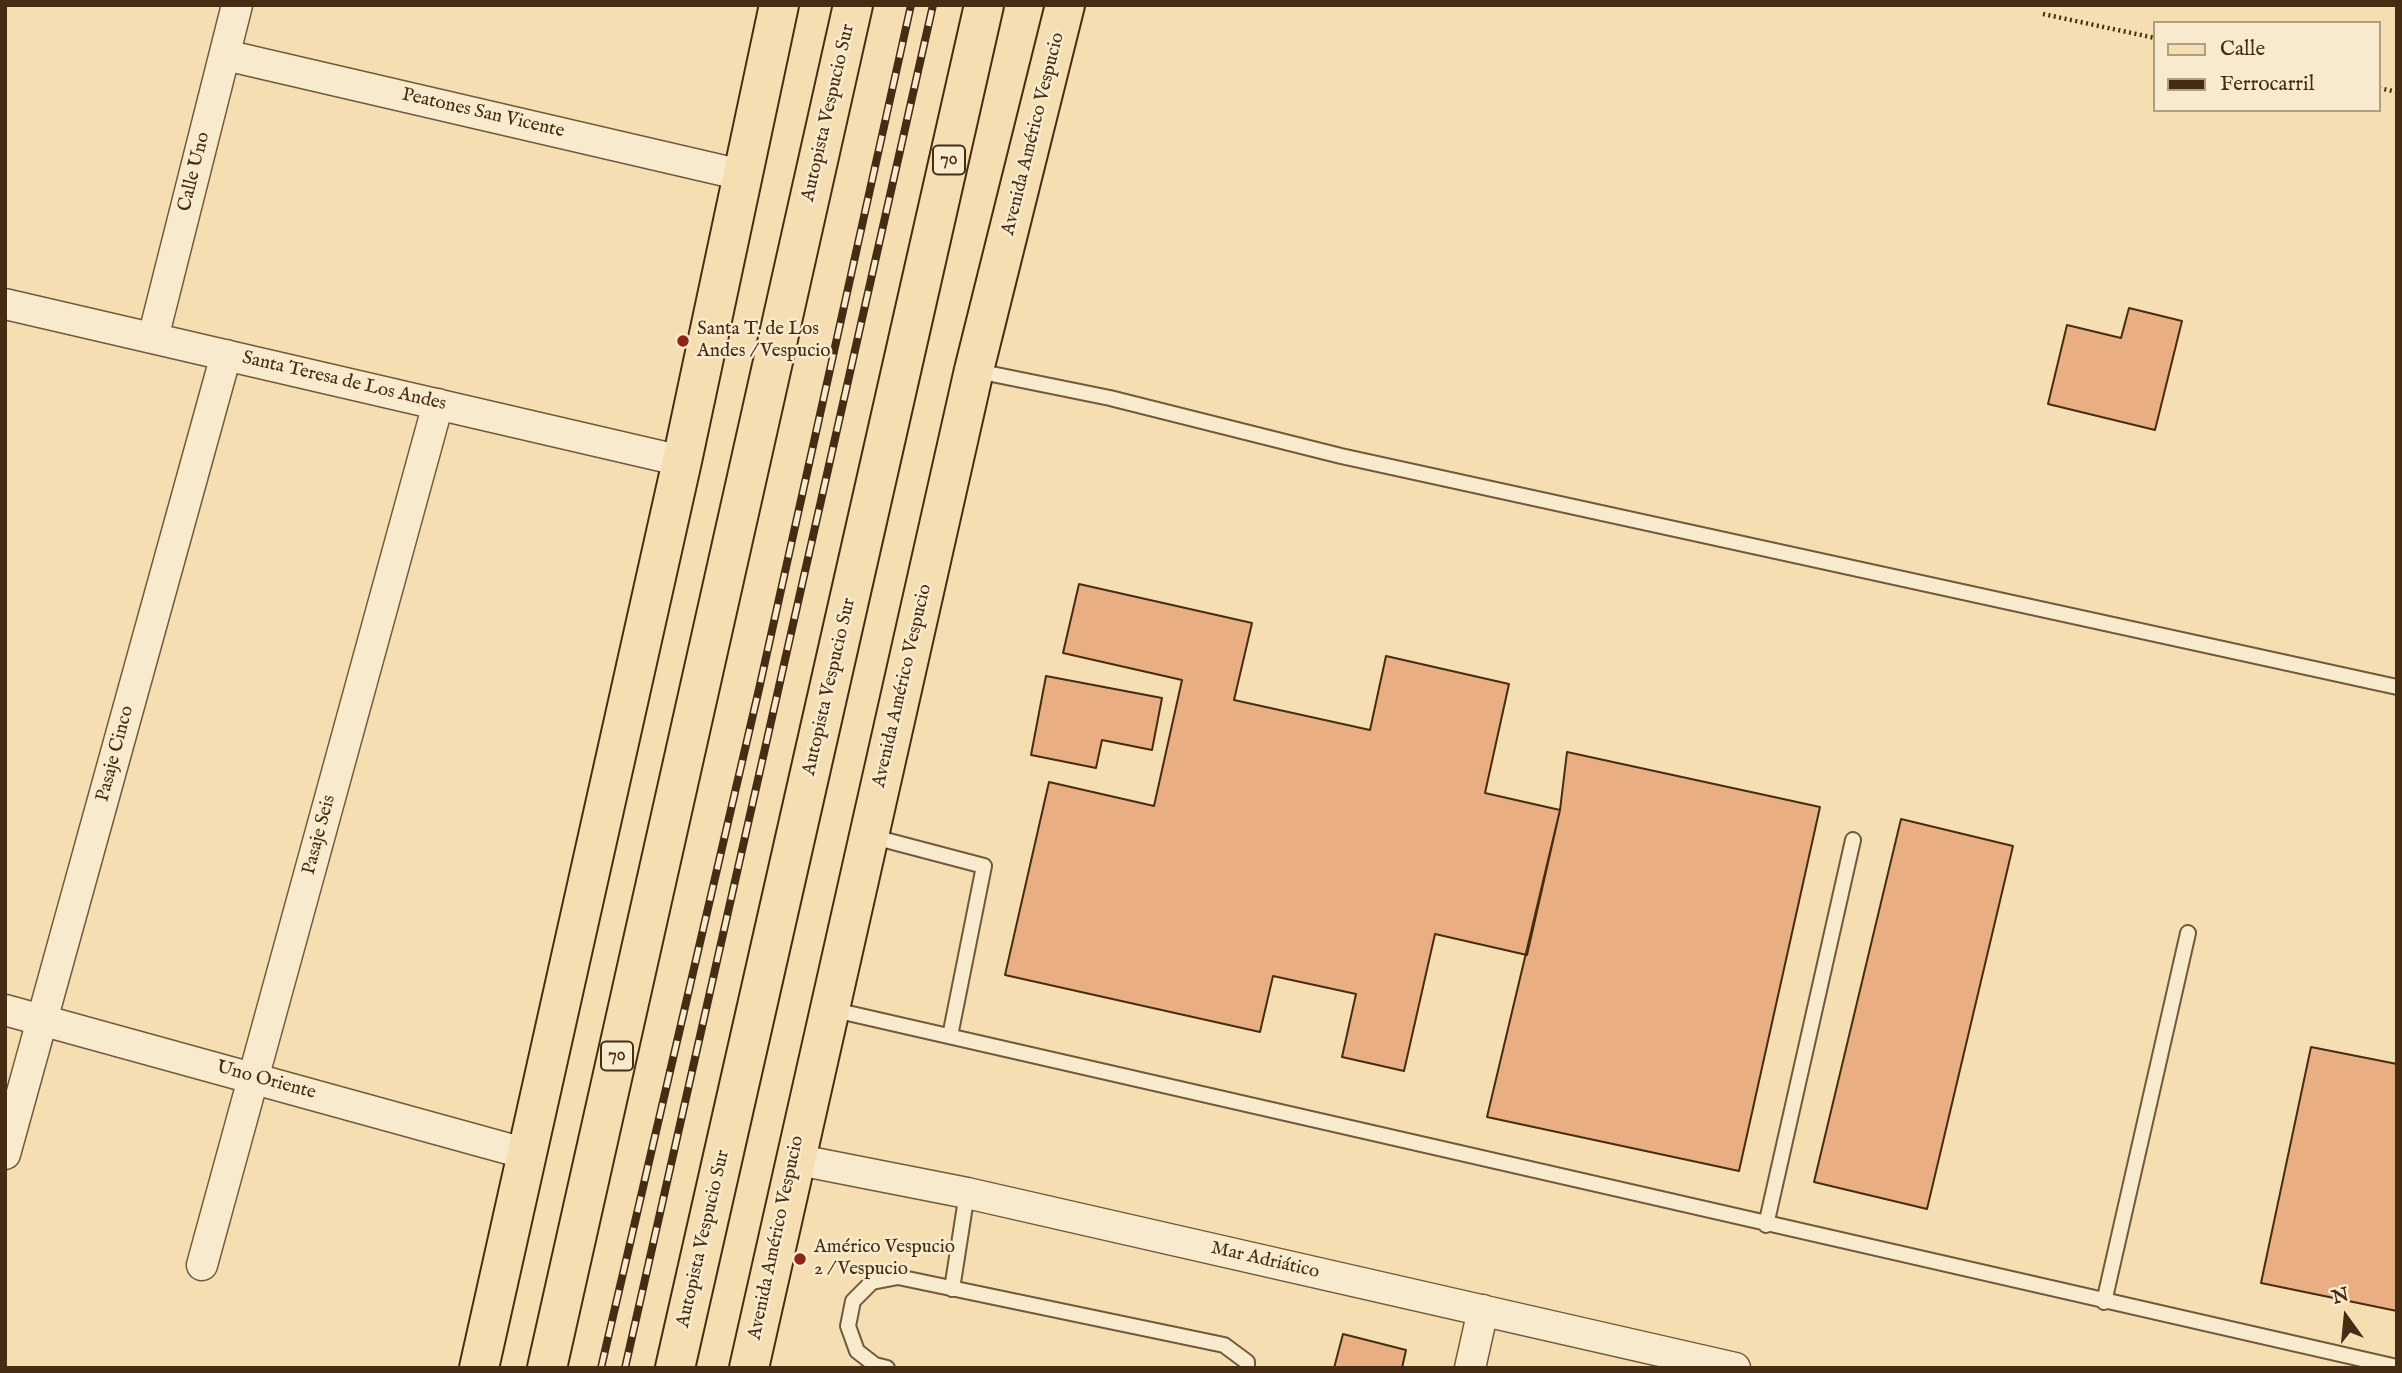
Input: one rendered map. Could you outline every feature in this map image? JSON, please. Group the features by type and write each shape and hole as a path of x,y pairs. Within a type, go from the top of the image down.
{"main road":[{"path":"480,1368 682,461 779,5"},
{"name":"Autopista Vespucio Sur","path":"547,1368 853,5"},
{"name":"Autopista Vespucio Sur","path":"675,1368 984,5"},
{"name":"Avenida Américo Vespucio","path":"749,1368 974,370 1065,5"}],"street":[{"name":"Calle Uno","path":"153,338 237,5"},
{"name":"Peatones San Vicente","path":"225,55 742,175"},
{"name":"Santa Teresa de Los Andes","path":"7,312 153,338 682,461"},
{"name":"Pasaje Cinco","path":"5,1154 226,355"},
{"name":"Pasaje Seis","path":"202,1265 438,404"},
{"name":"Uno Oriente","path":"5,1010 527,1154"},
{"name":"Mar Adriático","path":"794,1159 967,1193 1483,1310 1685,1362 1735,1368"},
{"path":"1470,1368 1483,1310"}],"lane":[{"path":"974,370 1110,398 1341,456 2397,687"},
{"path":"869,836 984,866 950,1036"},
{"path":"1766,1225 1853,840"},
{"path":"2104,1302 2188,933"},
{"path":"829,1009 2397,1367"},
{"path":"952,1289 967,1193"},
{"path":"887,1368 875,1365 857,1351 848,1326 853,1301 872,1282 898,1277 1224,1345 1247,1362 1247,1368"}],"path":[{"path":"2043,13 2154,38"}],"building":[{"path":"2129,308 2182,321 2155,430 2048,404 2067,325 2121,338"},
{"path":"1079,584 1252,623 1234,700 1370,730 1386,656 1509,684 1485,793 1560,810 1527,955 1435,934 1404,1071 1342,1057 1356,994 1273,976 1260,1032 1005,975 1049,782 1154,806 1182,680 1063,653"},
{"path":"1046,676 1162,698 1152,750 1102,740 1096,768 1031,755"},
{"path":"1567,752 1820,807 1739,1171 1487,1117 1560,810"},
{"path":"1901,819 2013,846 1927,1209 1814,1182"},
{"path":"2311,1047 2397,1064 2397,1311 2261,1283"},
{"path":"1343,1334 1406,1350 1402,1368 1334,1368"}],"railway":[{"path":"601,1368 759,689 911,5"},
{"path":"625,1368 933,5"}],"place":[{"name":"Santa T. de Los Andes / Vespucio","path":"683,341"},
{"name":"Américo Vespucio 2 / Vespucio","path":"800,1259"}]}
